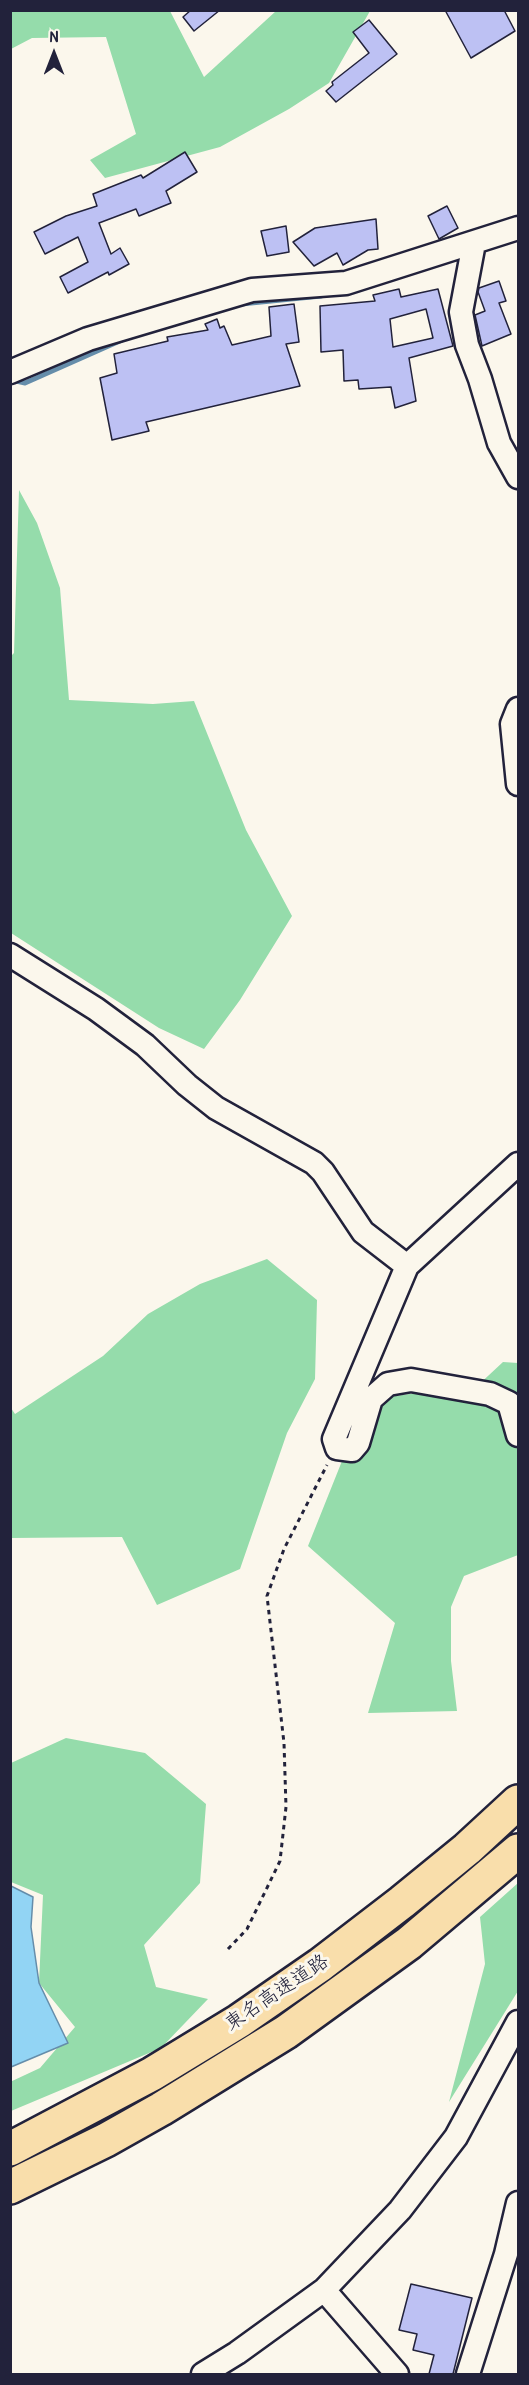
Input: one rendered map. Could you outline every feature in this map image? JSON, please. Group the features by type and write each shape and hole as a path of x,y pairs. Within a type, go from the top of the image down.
{"highway":[{"name":"東名高速道路","path":"10,2149 152,2074 239,2020 320,1965 451,1862 519,1802"},
{"name":"東名高速道路","path":"10,2187 106,2140 286,2032 409,1943 519,1851"}],"street":[{"path":"12,371 88,339 252,290 346,283 472,250 519,228"},
{"path":"472,250 461,312 467,345 480,379 499,443 519,477"},
{"path":"519,709 512,724 519,783"},
{"path":"10,955 96,1009 145,1046 216,1108 314,1163 323,1172 363,1232 407,1266"},
{"path":"519,1164 407,1266 334,1439 337,1448 352,1450 358,1443 371,1399 388,1384 411,1380 490,1394 509,1403 519,1435"},
{"path":"203,2374 237,2354 324,2290 400,2210 456,2138 519,2022"},
{"path":"468,2374 506,2254 519,2203"},
{"path":"324,2290 397,2374"}],"path":[{"path":"228,1949 247,1929 280,1861 286,1807 284,1743 267,1596 284,1549 337,1448"}],"green space":[{"path":"11,11 170,11 204,77 276,11 370,11 329,83 289,109 220,147 105,178 90,160 136,134 106,37 32,38 11,49"},
{"path":"19,490 37,523 60,588 69,700 153,704 194,701 246,830 292,916 240,1000 204,1049 159,1028 11,933 10,657 14,653"},
{"path":"267,1259 317,1300 315,1379 287,1433 240,1569 157,1605 122,1537 11,1538 11,1408 15,1414 103,1356 148,1314 200,1284"},
{"path":"503,1362 518,1363 518,1555 464,1576 451,1607 451,1661 457,1711 368,1713 395,1623 308,1546 342,1461 388,1397 431,1391 474,1389"},
{"path":"66,1738 145,1753 206,1804 200,1883 144,1945 156,1987 208,1999 161,2048 11,2111 10,2082 40,2068 75,2027 39,1983 43,1895 11,1882 11,1763"},
{"path":"518,1883 518,1991 449,2102 485,1964 480,1917"}],"water":[{"path":"11,1886 33,1897 31,1927 39,1983 68,2043 11,2067"}],"building":[{"path":"191,10 220,10 194,31 183,17"},
{"path":"445,10 504,10 515,31 471,58"},
{"path":"369,20 397,54 336,102 326,91 333,85 332,82 369,53 353,32"},
{"path":"185,152 197,172 166,191 171,203 139,216 136,209 99,223 111,254 120,248 129,264 68,293 60,277 88,262 78,237 45,254 34,232 66,216 97,206 93,194 141,175 143,178"},
{"path":"447,206 458,228 439,239 428,216"},
{"path":"376,219 378,249 368,250 343,265 337,253 314,266 293,242 315,228"},
{"path":"286,226 289,252 267,256 261,231"},
{"path":"499,281 506,301 499,303 511,334 482,346 475,315 485,311 478,292 479,288"},
{"path":"399,289 401,297 438,289 453,346 409,358 416,401 395,408 391,387 359,389 358,380 344,381 343,350 321,352 320,306 375,301 373,295","holes":["426,309 433,338 393,347 390,319"]},
{"path":"294,304 299,342 286,344 300,386 146,422 149,431 112,440 100,378 117,373 114,354 168,341 167,337 208,330 205,324 217,319 220,328 224,326 232,345 271,336 269,307"},
{"path":"411,2284 472,2298 453,2374 429,2374 434,2355 413,2350 417,2334 399,2330"}],"waterway":[{"path":"241,304 321,296"},
{"path":"12,380 25,383 122,340"}]}
